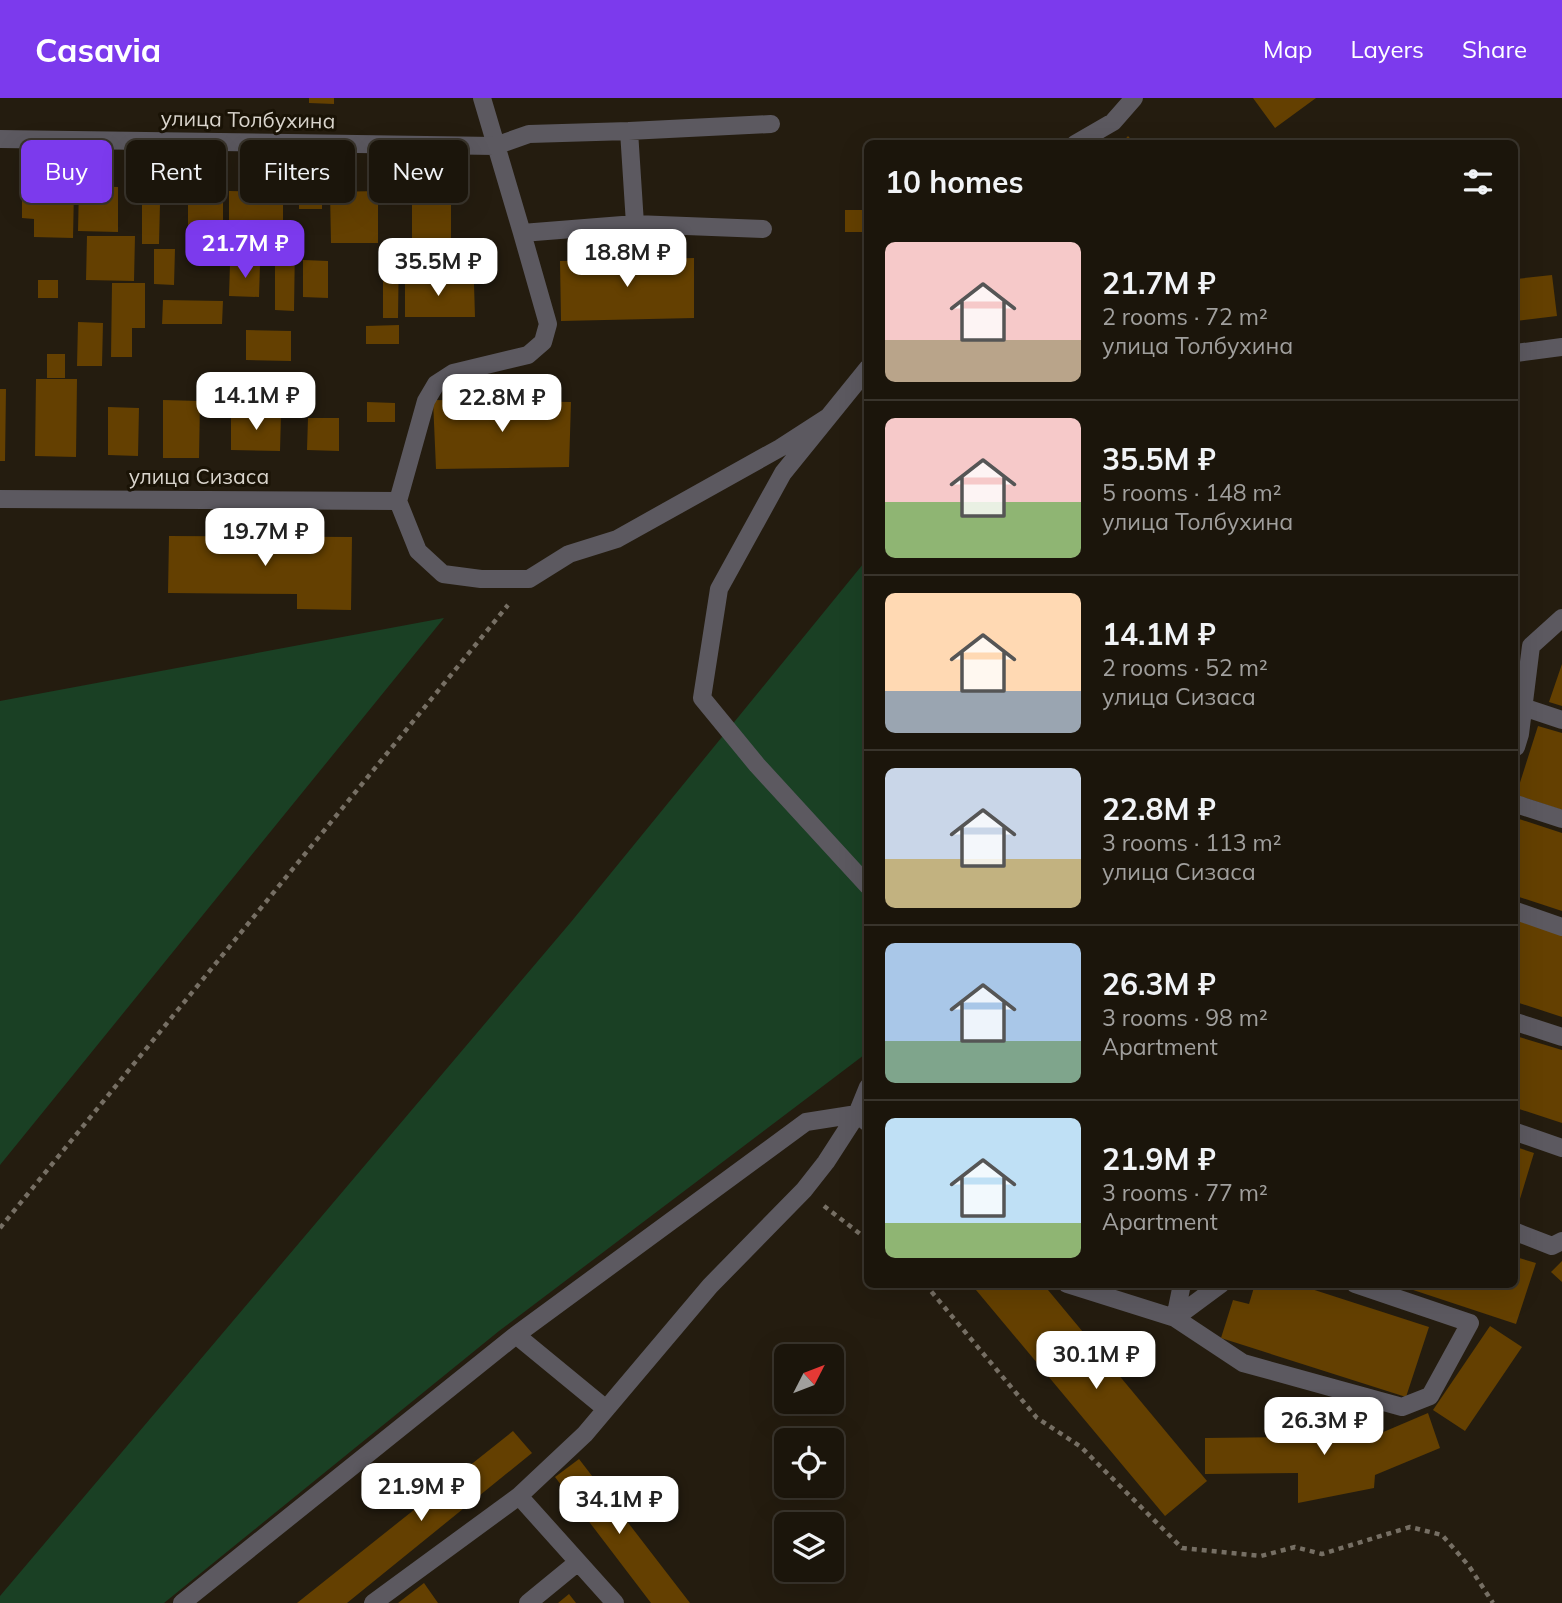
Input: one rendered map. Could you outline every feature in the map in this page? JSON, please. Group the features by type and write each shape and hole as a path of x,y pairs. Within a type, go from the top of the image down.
{"street":[{"path":"482,98 548,324 543,342 528,355 453,373 436,384 426,401 398,501 418,551 443,574 481,579 529,579 569,554 617,539 779,448 828,417"},
{"path":"1082,140 1113,122 1134,98"},
{"path":"495,146 529,134 771,124"},
{"path":"629,131 635,224"},
{"name":"улица Толбухина","path":"0,139 495,146"},
{"path":"522,233 635,224 763,229"},
{"path":"1518,353 1562,347"},
{"path":"864,373 783,473 719,589 702,698 757,765 864,882"},
{"name":"улица Сизаса","path":"0,499 398,501"},
{"path":"1518,733 1523,707 1523,646 1562,618"},
{"path":"1523,707 1562,720"},
{"path":"1518,805 1562,819"},
{"path":"1518,912 1562,927"},
{"path":"1518,1023 1562,1037"},
{"path":"373,1603 519,1496 585,1434 710,1286 804,1190 862,1118"},
{"path":"182,1603 516,1335 806,1122 862,1118"},
{"path":"1518,1133 1562,1148"},
{"path":"1518,1233 1552,1246 1562,1241"},
{"path":"1080,1288 1175,1318 1243,1363 1402,1407 1430,1395 1470,1323 1367,1288"},
{"path":"1175,1318 1181,1288"},
{"path":"1175,1318 1216,1288"},
{"path":"516,1335 606,1409"},
{"path":"519,1496 615,1603"},
{"path":"528,1603 578,1562"}],"path":[{"path":"0,1228 529,579"},
{"path":"804,1190 864,1237"},
{"path":"928,1288 1037,1418 1080,1447 1182,1548 1261,1556 1295,1547 1322,1554 1410,1527 1442,1535 1469,1566 1493,1603"}],"green space":[{"path":"864,563 864,1055 499,1331 164,1603 0,1603 0,1596 571,922"},
{"path":"444,618 0,1165 0,701"}],"building":[{"path":"309,98 334,98 334,104 309,103"},
{"path":"1253,98 1316,98 1275,128"},
{"path":"112,187 118,187 118,232 78,231 79,203 112,203"},
{"path":"229,191 240,191 240,203 283,203 283,238 229,238"},
{"path":"355,191 369,191 369,203 378,203 378,243 331,243 330,203 355,203"},
{"path":"22,203 74,203 73,238 34,237 34,219 22,218"},
{"path":"142,203 160,203 159,244 142,244"},
{"path":"188,203 223,203 223,234 188,234"},
{"path":"299,203 322,203 322,209 299,209"},
{"path":"412,203 451,203 451,242 412,242"},
{"path":"845,210 864,210 864,232 845,232"},
{"path":"87,236 135,236 134,281 86,280"},
{"path":"275,243 295,243 294,311 275,310"},
{"path":"383,247 399,247 398,318 383,318"},
{"path":"154,249 175,249 174,285 154,284"},
{"path":"694,258 694,318 561,321 560,261"},
{"path":"303,260 328,261 328,298 303,297"},
{"path":"487,260 487,281 452,281 451,261"},
{"path":"230,264 260,264 259,297 229,296"},
{"path":"405,275 441,275 442,284 474,284 475,317 405,317"},
{"path":"1552,275 1557,316 1518,321 1518,279"},
{"path":"38,280 58,280 58,298 38,298"},
{"path":"112,283 145,283 145,328 132,328 132,357 111,357"},
{"path":"163,300 223,301 222,324 162,324"},
{"path":"78,322 103,323 102,366 77,366"},
{"path":"399,325 399,344 366,344 366,326"},
{"path":"246,330 291,331 291,361 246,360"},
{"path":"47,354 65,354 65,378 47,378"},
{"path":"36,379 77,379 76,457 35,456"},
{"path":"0,389 6,389 5,461 0,461"},
{"path":"163,400 200,401 199,458 163,458"},
{"path":"433,400 571,402 569,467 436,469"},
{"path":"367,402 395,403 395,422 367,422"},
{"path":"108,407 139,408 138,456 108,455"},
{"path":"231,414 281,415 280,451 231,450"},
{"path":"308,418 339,418 339,451 307,450"},
{"path":"169,536 352,537 351,610 297,609 297,594 168,593"},
{"path":"1562,664 1562,706 1549,702"},
{"path":"1538,726 1562,733 1562,810 1518,796"},
{"path":"1518,819 1562,833 1562,911 1518,897"},
{"path":"1518,921 1562,935 1562,1017 1518,1003"},
{"path":"1518,1037 1562,1050 1562,1123 1518,1109"},
{"path":"1518,1148 1534,1153 1518,1205"},
{"path":"1518,1258 1536,1263 1516,1324 1407,1288 1518,1288"},
{"path":"1562,1261 1562,1282 1551,1272"},
{"path":"974,1288 1046,1288 1207,1481 1165,1516"},
{"path":"1254,1288 1308,1288 1429,1327 1406,1397 1221,1338 1233,1300 1249,1304"},
{"path":"1490,1326 1522,1347 1465,1431 1433,1410"},
{"path":"1428,1413 1440,1448 1375,1475 1374,1488 1298,1503 1298,1473 1205,1474 1205,1438 1374,1436"},
{"path":"513,1431 532,1453 347,1603 297,1603"},
{"path":"579,1459 690,1603 651,1603 555,1477"},
{"path":"424,1583 438,1603 398,1603"},
{"path":"569,1594 576,1603 558,1603"}]}
